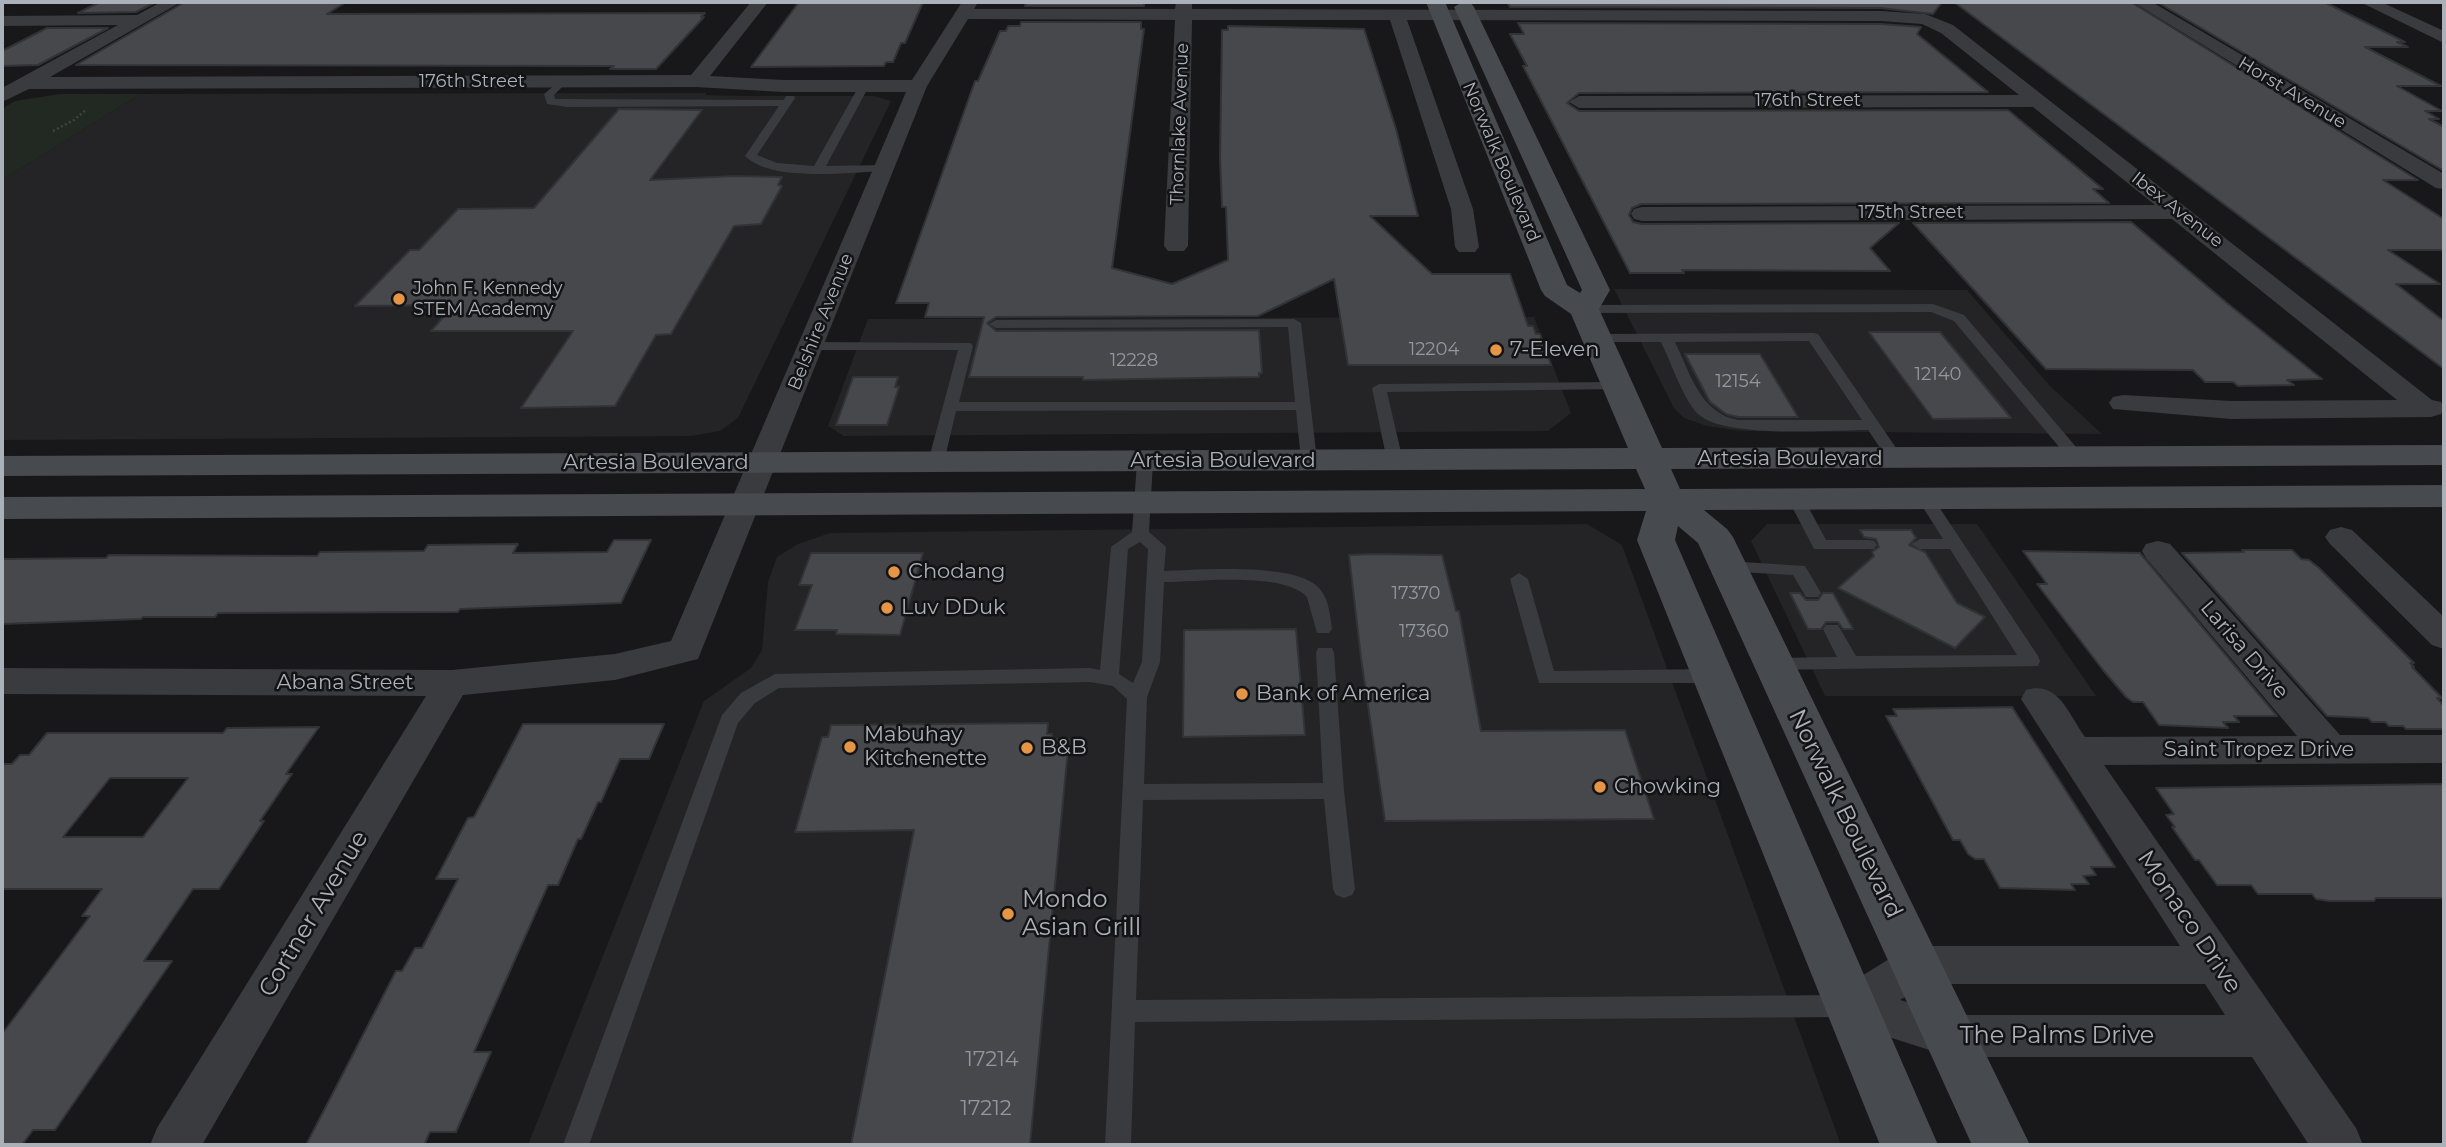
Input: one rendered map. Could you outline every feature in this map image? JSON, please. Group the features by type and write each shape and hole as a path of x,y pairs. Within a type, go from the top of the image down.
{"main road":[{"name":"Norwalk Boulevard","path":"1438,9 1555,290 1584,309 1667,499 1714,537 2001,1145"},
{"name":"Norwalk Boulevard","path":"1465,9 1596,290 1584,309"},
{"name":"Artesia Boulevard","path":"2,466 2444,455"},
{"name":"Artesia Boulevard","path":"2,508 745,504 1141,518 1667,499 2444,496"},
{"path":"1667,499 1656,540 1909,1145"}],"street":[{"path":"2,96 173,2"},
{"path":"696,81 760,2"},
{"name":"Horst Avenue","path":"2141,2 2444,183"},
{"path":"2368,2 2444,38"},
{"path":"967,8 1183,8 1397,16 1438,9 1465,9"},
{"name":"Belshire Avenue","path":"685,650 918,86 967,8"},
{"name":"Thornlake Avenue","path":"1176,246 1183,8"},
{"name":"Ibex Avenue","path":"1465,9 1925,19 1947,29 2435,408"},
{"path":"1397,16 1462,209 1467,247"},
{"path":"2,21 140,20"},
{"name":"176th Street","path":"25,83 696,81 798,86 918,86"},
{"name":"176th Street","path":"1579,102 2038,100"},
{"name":"175th Street","path":"1642,214 2180,212"},
{"path":"2123,403 2231,410 2435,408"},
{"path":"2341,537 2444,637"},
{"name":"Larisa Drive","path":"2158,551 2330,749"},
{"name":"Abana Street","path":"2,681 452,683 615,667 685,650"},
{"name":"Cortner Avenue","path":"176,1145 452,683"},
{"name":"Monaco Drive","path":"2039,699 2338,1145"},
{"name":"Saint Tropez Drive","path":"2074,751 2444,749"},
{"path":"1852,1006 1918,965 2217,965"},
{"name":"The Palms Drive","path":"1852,1006 1951,1036 2265,1035"}],"lane":[{"path":"562,82 549,94 551,102 786,103"},
{"path":"798,86 751,156 757,162 772,166 884,169"},
{"path":"820,168 864,86"},
{"path":"1584,309 1933,308 1959,318 2076,457"},
{"path":"996,324 1294,323 1309,460"},
{"path":"1596,338 1812,337 1895,458"},
{"path":"1666,338 1699,406 1707,415 1720,421 1738,425 1872,425"},
{"path":"811,346 966,345 936,462"},
{"path":"1395,461 1378,388 1617,386"},
{"path":"950,407 1303,406"},
{"path":"1109,679 1120,547 1141,518 1145,462"},
{"path":"1774,665 2031,661 1925,498"},
{"path":"1796,499 1820,545"},
{"path":"1118,1145 1137,697 1151,662 1156,577 1157,547 1141,518"},
{"path":"1920,544 1955,544"},
{"path":"1799,570 1820,545 1868,545"},
{"path":"1728,567 1799,570"},
{"path":"1799,570 1812,593"},
{"path":"1156,577 1273,576 1296,580 1311,589 1320,604 1324,629"},
{"path":"1519,579 1546,678 1713,676"},
{"path":"1832,629 1850,663"},
{"path":"1325,653 1334,791 1344,889"},
{"path":"576,1145 729,720 748,698 775,681 1090,675 1119,681 1137,697"},
{"path":"1133,792 1334,791"},
{"path":"1124,1011 1852,1006"}],"shaded area":[{"name":"John F. Kennedy STEM Academy","path":"706,93 743,96 874,96 891,101 738,418 720,431 691,436 2,440 2,180 140,94"},
{"path":"60,94 140,94 2,180 2,109 15,101"},
{"path":"1614,289 1967,290 2049,385 2102,434 1742,431 1707,426 1684,418 1674,408"},
{"path":"1534,317 1571,413 1548,431 844,436 828,426 868,319"},
{"path":"1587,524 1622,545 1841,1145 528,1145 704,701 751,668 762,650 768,582 777,557 798,544 830,533"},
{"path":"1767,524 1977,524 2096,696 1825,696 1751,541"}],"building":[{"path":"346,2 327,14 705,13 656,69 610,69 614,66 76,65 183,3"},
{"path":"799,2 923,2 905,43 901,43 893,62 886,62 884,66 751,67"},
{"path":"1026,2 1144,2 1144,6 1025,6"},
{"path":"1507,2 1942,2 1933,14 1881,8 1510,7"},
{"path":"1954,2 2131,2 2418,180 2383,180 2444,219 2444,250 2388,250 2440,284 2396,284 2444,321 2444,369"},
{"path":"2157,2 2324,2 2405,42 2397,42 2408,47 2365,47 2441,86 2397,86 2442,111 2425,111 2439,119 2429,119 2444,127 2444,171"},
{"path":"98,3 154,3 136,12 78,13"},
{"path":"1021,22 1141,22 1141,29 1144,29 1112,268 1172,284 1228,260 1226,207 1222,207 1220,157 1222,30 1228,30 1228,26 1364,29 1396,129 1418,216 1370,216 1432,274 1510,274 1528,326 1533,326 1536,334 1540,334 1551,365 1348,365 1334,279 1258,316 996,317 987,323 996,331 1259,330 1262,373 1259,373 1259,377 1083,380 1083,377 969,377 984,317 925,317 929,303 896,303 975,81 978,81 1000,31 1006,31 1008,26 1020,26"},
{"path":"1518,23 1881,24 1921,27 1917,34 1988,92 1579,93 1567,103 1579,111 2008,110 2103,189 2093,189 2109,203 1641,204 1632,208 1629,215 1633,222 1642,224 1899,223 1870,248 1890,271 1682,270 1684,273 1630,273 1523,66 1527,66 1510,34 1524,34"},
{"path":"47,28 108,28 38,65 2,66 2,51"},
{"path":"619,109 702,110 650,180 782,177 778,185 782,186 761,224 734,226 671,334 656,335 615,406 521,408 573,331 431,331 454,305 355,306 410,250 419,250 458,209 534,208"},
{"path":"2131,222 2322,379 2287,380 2294,385 2238,386 2233,382 2205,382 2193,370 2046,369 1913,223"},
{"path":"1869,332 1940,332 2011,418 1933,419"},
{"path":"1685,354 1760,354 1798,417 1738,417 1726,414 1710,402"},
{"path":"853,377 898,377 895,387 899,387 887,425 836,425"},
{"path":"1860,530 1911,530 1916,538 1909,545 1925,552 1957,603 1985,617 1955,648 1838,588 1874,556 1872,552 1879,547 1876,539 1864,537"},
{"path":"614,540 651,540 621,603 460,609 458,612 218,613 215,617 143,617 2,624 2,559 106,558 109,555 317,556 320,552 424,551 428,545 518,544 513,553 607,552"},
{"path":"2242,550 2292,550 2301,559 2309,560 2319,568 2414,663 2410,663 2412,667 2442,698 2437,698 2444,706 2444,729 2406,729 2403,726 2389,726 2385,722 2372,722 2368,718 2327,716 2182,553 2244,552"},
{"path":"2023,551 2140,553 2277,716 2234,716 2239,722 2223,722 2228,728 2159,725 2143,702 2133,702 2126,697 2103,670 2037,584 2047,584"},
{"path":"811,553 923,553 900,635 795,630 812,585 799,585"},
{"path":"1349,555 1442,555 1456,611 1459,611 1481,731 1625,730 1654,819 1385,821"},
{"path":"1790,593 1800,593 1806,600 1818,600 1823,593 1833,593 1853,629 1843,629 1838,622 1826,622 1821,629 1808,629"},
{"name":"Bank of America","path":"1296,629 1305,735 1183,737 1184,630"},
{"path":"2012,707 2115,867 2091,867 2096,875 2083,876 2089,884 2071,884 2075,890 2000,888 1984,859 1975,859 1968,854 1960,840 1953,840 1886,716 1897,716 1893,709"},
{"path":"1048,723 1047,734 1052,734 1052,739 1069,739 1030,1145 851,1145 914,830 795,832 822,737 828,737 831,725"},
{"path":"523,724 664,724 649,759 620,759 601,802 598,802 581,839 578,839 558,885 548,885 474,1052 491,1052 456,1132 430,1132 424,1145 306,1145 396,971 402,971 415,948 422,948 458,879 436,879 468,818 474,817"},
{"path":"319,727 286,774 292,774 219,889 193,889 144,961 172,961 55,1130 33,1130 22,1145 2,1145 2,1034 90,916 82,916 102,889 2,889 2,764 12,764 20,755 29,755 47,733 223,733 227,728","holes":["110,778 188,778 143,837 63,837"]},
{"path":"2444,784 2444,898 2376,898 2374,901 2329,901 2316,899 2312,894 2258,894 2251,885 2217,885 2172,827 2175,827 2166,815 2174,814 2156,788"}],"place":[{"name":"John F. Kennedy STEM Academy","path":"399,299"},
{"name":"7-Eleven","path":"1496,350"},
{"name":"Chodang","path":"894,572"},
{"name":"Luv DDuk","path":"887,608"},
{"name":"Bank of America","path":"1242,694"},
{"name":"Mabuhay Kitchenette","path":"850,747"},
{"name":"B&B","path":"1027,748"},
{"name":"Chowking","path":"1600,787"},
{"name":"Mondo Asian Grill","path":"1008,914"}]}
